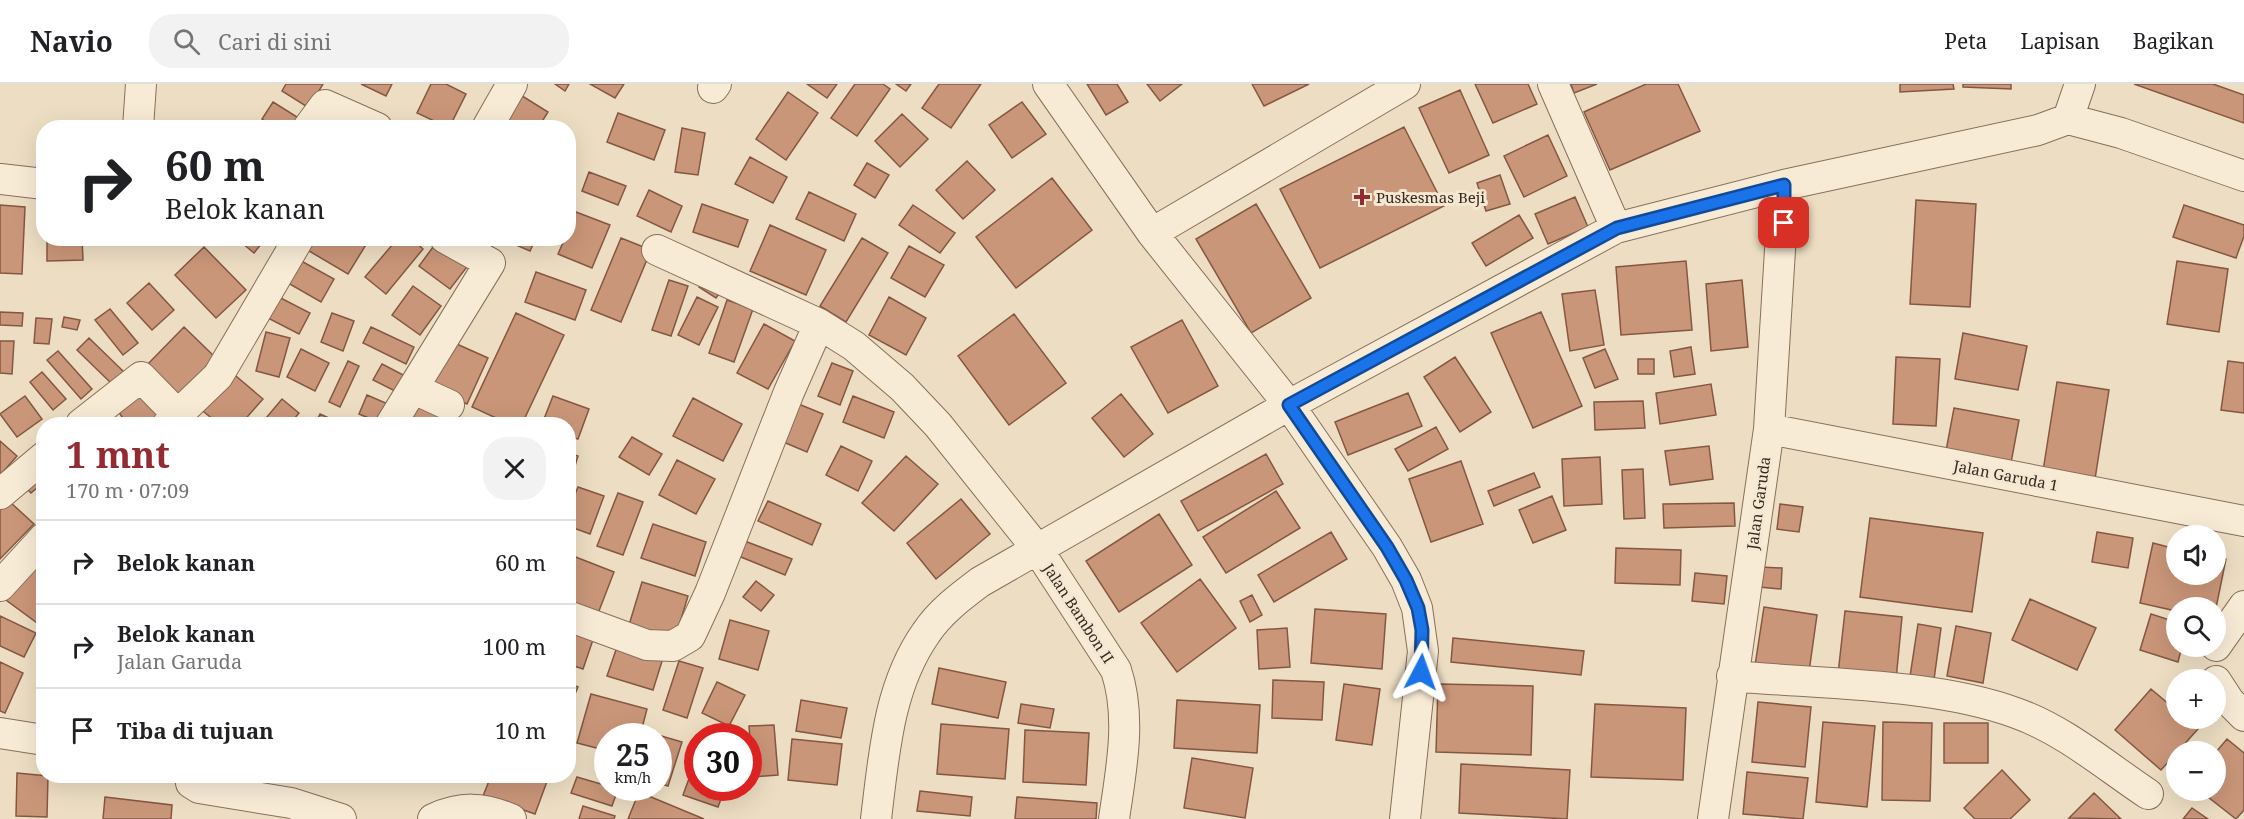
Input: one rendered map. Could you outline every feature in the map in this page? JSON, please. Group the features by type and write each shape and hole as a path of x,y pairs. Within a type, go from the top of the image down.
{"street":[{"path":"139,120 141,84"},
{"path":"492,120 512,84"},
{"path":"1048,84 1152,233 1289,405 1387,547 1406,580 1418,608 1423,651 1405,819"},
{"path":"1152,233 1405,84"},
{"path":"1553,84 1617,228"},
{"path":"2068,119 2080,84"},
{"path":"314,120 325,105 359,120"},
{"path":"876,819 883,759 897,691 926,633 949,606 980,582 1289,405 1617,228 1784,185 2038,130 2068,119 2121,133 2244,176"},
{"path":"0,179 36,183"},
{"name":"Jalan Garuda","path":"1713,819 1768,429 1784,185"},
{"path":"176,417 218,376 293,246"},
{"path":"396,417 490,263 459,246"},
{"name":"Jalan Bambon II","path":"657,250 819,324 855,346 902,387 938,425 1038,550 1110,659 1122,690 1122,758 1114,819"},
{"path":"576,619 648,645 672,646 690,636 710,593 789,392 819,324"},
{"path":"90,417 141,377 171,417"},
{"path":"414,389 449,405"},
{"name":"Jalan Garuda 1","path":"1768,429 2244,521"},
{"path":"0,494 36,464"},
{"path":"0,586 36,547"},
{"path":"2226,631 2244,606"},
{"path":"1732,676 1906,691 1990,705 2038,723 2148,794"},
{"path":"2226,696 2244,716"},
{"path":"0,733 36,739"},
{"path":"191,783 199,788 291,803 341,819"},
{"path":"434,819 458,810 480,808 511,819"}],"building":[{"path":"286,84 323,84 309,108 282,91"},
{"path":"361,84 392,84 386,96"},
{"path":"431,84 446,84 466,94 453,120 432,120 417,113"},
{"path":"555,84 569,84 565,91"},
{"path":"590,84 624,84 615,98"},
{"path":"807,84 837,84 827,98"},
{"path":"855,84 883,84 890,89 857,136 831,118"},
{"path":"896,84 911,84 906,91"},
{"path":"939,84 981,84 951,128 922,108"},
{"path":"1087,84 1117,84 1128,102 1106,115"},
{"path":"1147,84 1182,84 1160,101"},
{"path":"1252,84 1309,84 1264,106"},
{"path":"1475,84 1528,84 1537,104 1493,123"},
{"path":"1571,84 1597,84 1574,93"},
{"path":"1646,84 1678,84 1700,131 1610,170 1584,112"},
{"path":"1900,84 1953,84 1954,89 1900,92"},
{"path":"1963,84 2011,84 2011,89 1963,87"},
{"path":"2134,84 2213,84 2244,95 2244,123"},
{"path":"1460,90 1489,155 1449,173 1419,108"},
{"path":"788,92 818,113 786,160 756,139"},
{"path":"519,94 548,112 543,120 503,120"},
{"path":"273,102 302,120 263,120"},
{"path":"1022,102 1046,134 1012,158 989,125"},
{"path":"618,113 665,130 654,160 607,142"},
{"path":"902,114 928,139 900,167 875,141"},
{"name":"Puskesmas Beji","path":"1404,127 1444,206 1320,268 1280,189"},
{"path":"682,128 705,133 698,175 675,172"},
{"path":"1548,135 1567,176 1524,197 1504,156"},
{"path":"750,157 787,177 773,203 735,184"},
{"path":"967,161 995,190 963,219 936,190"},
{"path":"867,163 889,175 875,198 854,185"},
{"path":"589,172 626,186 618,205 582,191"},
{"path":"1500,175 1510,204 1486,211 1477,183"},
{"path":"1052,178 1092,230 1016,288 976,237"},
{"path":"649,190 682,206 671,232 637,216"},
{"path":"809,192 856,214 844,241 796,219"},
{"path":"1575,197 1588,227 1548,244 1535,214"},
{"path":"1916,200 1976,204 1970,307 1910,304"},
{"path":"702,204 748,220 738,247 693,232"},
{"path":"1256,204 1311,298 1251,333 1196,239"},
{"path":"0,205 25,207 22,274 0,273"},
{"path":"913,205 955,233 940,253 899,225"},
{"path":"2184,205 2244,225 2244,236 2236,258 2173,237"},
{"path":"576,212 610,225 592,268 558,254 562,246 576,246"},
{"path":"1519,215 1533,238 1486,266 1472,243"},
{"path":"770,225 826,250 806,295 750,271"},
{"path":"621,238 651,250 621,322 591,310"},
{"path":"862,238 888,253 846,322 820,306"},
{"path":"47,246 82,246 83,260 47,261"},
{"path":"246,246 260,246 254,253"},
{"path":"305,246 365,246 348,274 304,248"},
{"path":"391,246 420,246 423,249 386,294 365,277"},
{"path":"434,246 448,246 470,263 450,289 419,266"},
{"path":"475,246 491,246 488,252"},
{"path":"518,246 532,246 530,251"},
{"path":"909,246 944,265 925,297 891,278"},
{"path":"204,247 246,290 216,318 175,275"},
{"path":"294,257 334,279 321,302 281,279"},
{"path":"1686,261 1692,330 1621,335 1616,267"},
{"path":"2177,261 2228,269 2219,332 2167,324"},
{"path":"536,272 586,290 575,320 525,302"},
{"path":"669,280 688,286 671,336 652,330"},
{"path":"704,280 721,291 716,298 699,287"},
{"path":"1742,280 1748,347 1711,351 1706,284"},
{"path":"149,283 174,310 152,330 127,303"},
{"path":"413,286 441,306 420,335 392,315"},
{"path":"1595,290 1604,345 1570,351 1562,294"},
{"path":"271,293 310,313 299,334 260,314"},
{"path":"697,297 718,307 699,345 678,335"},
{"path":"889,297 926,318 906,355 869,335"},
{"path":"727,300 753,309 734,362 709,353"},
{"path":"110,309 138,343 123,355 95,320"},
{"path":"0,312 23,313 22,326 0,325"},
{"path":"1541,312 1582,406 1533,428 1491,333"},
{"path":"332,313 354,321 343,351 321,342"},
{"path":"516,313 564,335 525,417 494,417 472,407"},
{"path":"1014,314 1066,383 1009,425 958,356"},
{"path":"64,317 80,320 77,330 62,327"},
{"path":"36,318 52,319 49,344 34,343"},
{"path":"1182,320 1218,386 1168,413 1131,347"},
{"path":"764,324 795,341 768,389 737,373"},
{"path":"184,327 216,358 176,399 144,368"},
{"path":"371,327 414,347 406,364 363,343"},
{"path":"266,332 290,338 279,377 256,371"},
{"path":"1963,333 2027,346 2018,390 1955,379"},
{"path":"89,338 125,373 113,385 77,350"},
{"path":"0,341 14,341 12,374 0,373"},
{"path":"450,341 488,358 467,404 429,387"},
{"path":"1691,347 1695,374 1674,377 1670,351"},
{"path":"301,349 329,363 315,391 287,377"},
{"path":"1605,349 1618,379 1595,388 1583,358"},
{"path":"58,351 92,389 81,399 47,360"},
{"path":"1455,357 1491,412 1460,432 1424,377"},
{"path":"1896,357 1940,359 1936,426 1893,424"},
{"path":"1638,359 1654,359 1654,374 1638,374"},
{"path":"348,361 359,366 340,407 329,402"},
{"path":"2228,361 2244,363 2244,413 2221,410"},
{"path":"832,363 853,371 840,405 818,396"},
{"path":"382,364 411,379 403,395 373,380"},
{"path":"230,371 263,399 247,417 210,417 199,408"},
{"path":"42,372 66,399 53,410 30,382"},
{"path":"2057,382 2109,390 2095,479 2043,471"},
{"path":"1711,384 1716,415 1660,424 1656,393"},
{"path":"139,387 160,417 122,417 113,404"},
{"path":"1408,393 1422,426 1348,455 1335,422"},
{"path":"1121,394 1153,434 1124,457 1092,418"},
{"path":"367,395 395,407 388,417 366,417 359,414"},
{"path":"25,396 41,417 36,417 36,423 17,437 0,414"},
{"path":"553,396 589,409 578,439 576,438 576,417 545,417"},
{"path":"853,396 894,412 884,438 843,422"},
{"path":"693,398 742,424 723,461 673,436"},
{"path":"282,399 299,413 296,417 267,417"},
{"path":"417,401 454,417 409,417"},
{"path":"1643,401 1645,428 1595,430 1594,402"},
{"path":"796,403 823,414 807,452 781,441"},
{"path":"1954,408 2019,420 2011,463 1946,451"},
{"path":"1436,427 1448,449 1408,471 1395,449"},
{"path":"632,437 662,454 649,475 619,457"},
{"path":"0,441 17,456 0,475"},
{"path":"841,446 872,461 858,491 826,475"},
{"path":"1709,446 1713,479 1670,485 1665,451"},
{"path":"1266,454 1283,484 1198,531 1181,501"},
{"path":"906,456 938,484 894,531 862,503"},
{"path":"1600,457 1602,504 1564,506 1562,459"},
{"path":"677,460 715,479 696,514 659,495"},
{"path":"1461,461 1483,524 1431,542 1409,479"},
{"path":"1643,469 1645,518 1624,519 1622,470"},
{"path":"36,471 36,489 31,493 22,484"},
{"path":"1534,473 1540,487 1494,506 1488,491"},
{"path":"578,487 604,496 590,534 576,529"},
{"path":"1276,491 1300,528 1226,573 1203,537"},
{"path":"618,493 643,502 623,555 597,546"},
{"path":"1552,496 1566,530 1533,543 1519,510"},
{"path":"961,499 990,534 936,579 907,543"},
{"path":"9,501 34,524 0,559 0,510"},
{"path":"768,501 821,524 812,545 758,521"},
{"path":"1734,503 1735,526 1664,528 1663,504"},
{"path":"1780,504 1803,507 1799,532 1777,529"},
{"path":"1159,514 1192,565 1119,612 1086,561"},
{"path":"1870,518 1983,533 1972,612 1860,597"},
{"path":"653,524 706,542 695,576 641,558"},
{"path":"1331,532 1347,559 1274,602 1258,575"},
{"path":"2097,532 2133,538 2128,568 2092,562"},
{"path":"742,540 792,559 785,575 736,555"},
{"path":"2153,543 2166,546 2166,585 2221,585 2218,597 2166,597 2166,609 2140,603"},
{"path":"1616,548 1681,550 1680,585 1615,583"},
{"path":"576,557 614,572 597,616 576,608"},
{"path":"36,559 36,622 6,600"},
{"path":"1760,567 1782,568 1781,589 1759,587"},
{"path":"1695,573 1727,576 1724,604 1692,601"},
{"path":"1200,579 1236,628 1177,672 1141,623"},
{"path":"756,581 774,595 761,611 743,597"},
{"path":"642,582 688,596 675,639 629,625"},
{"path":"1252,595 1262,615 1250,622 1240,601"},
{"path":"2030,599 2096,628 2077,670 2012,640"},
{"path":"1764,607 1817,615 1808,679 1754,672"},
{"path":"1315,609 1386,614 1382,669 1311,663"},
{"path":"1845,611 1902,617 1896,680 1838,674"},
{"path":"2151,614 2166,619 2166,657 2179,657 2178,662 2140,650"},
{"path":"0,616 36,633 24,657 0,646"},
{"path":"730,620 769,631 758,670 719,659"},
{"path":"576,621 597,628 583,669 576,667"},
{"path":"1918,624 1941,628 1933,687 1909,683"},
{"path":"1956,626 1991,633 1983,683 1947,676"},
{"path":"1287,628 1290,667 1259,669 1257,630"},
{"path":"1453,638 1584,651 1581,675 1451,662"},
{"path":"618,644 663,658 653,690 607,676"},
{"path":"679,661 703,668 687,718 663,710"},
{"path":"0,662 23,673 5,713 0,711"},
{"path":"939,668 1006,682 998,718 932,704"},
{"path":"1273,680 1324,682 1322,720 1272,718"},
{"path":"717,682 745,695 731,723 723,723 702,713"},
{"path":"1344,684 1380,689 1372,745 1336,740"},
{"path":"1438,684 1533,686 1531,755 1436,752"},
{"path":"2151,689 2166,702 2166,729 2198,729 2187,741 2166,741 2166,764 2161,770 2115,730"},
{"path":"591,694 647,709 643,723 594,723 594,747 577,743"},
{"path":"801,700 847,708 841,738 796,731"},
{"path":"1177,700 1260,705 1257,753 1174,748"},
{"path":"1758,702 1811,707 1805,767 1752,762"},
{"path":"1021,704 1054,709 1050,728 1018,723"},
{"path":"1595,704 1686,708 1683,780 1591,777"},
{"path":"1823,722 1875,726 1867,807 1816,802"},
{"path":"1883,722 1932,723 1930,801 1882,800"},
{"path":"1944,723 1988,723 1988,763 1944,763"},
{"path":"941,724 1009,729 1005,779 937,774"},
{"path":"762,725 774,725 778,775 762,776"},
{"path":"1025,730 1089,733 1086,785 1023,782"},
{"path":"672,739 682,742 672,773"},
{"path":"792,739 842,744 837,785 788,780"},
{"path":"2227,739 2244,753 2244,810 2236,819 2213,801 2226,801"},
{"path":"1192,758 1253,768 1245,818 1184,808"},
{"path":"1461,764 1570,770 1567,819 1459,813"},
{"path":"2002,770 2030,800 2010,819 1975,819 1964,808"},
{"path":"1747,772 1808,778 1803,819 1743,814"},
{"path":"17,773 36,775 36,783 48,783 47,817 16,816"},
{"path":"577,777 594,782 594,800 571,793"},
{"path":"488,783 546,783 535,814 483,796"},
{"path":"920,791 972,797 970,816 917,811"},
{"path":"2094,793 2121,819 2069,818"},
{"path":"105,797 172,805 171,819 103,819"},
{"path":"1017,797 1097,803 1096,819 1015,819"},
{"path":"596,801 614,801 612,806"},
{"path":"635,801 661,801 704,819 628,819"},
{"path":"700,801 720,801 718,807"},
{"path":"583,806 615,816 614,819 579,819"},
{"path":"2192,808 2208,819 2183,819"}],"place":[{"name":"Puskesmas Beji","path":"1362,197"}],"route":[{"path":"1421,672 1422,630 1418,608 1406,580 1387,547 1289,405 1617,228 1784,185 1784,223"}]}
